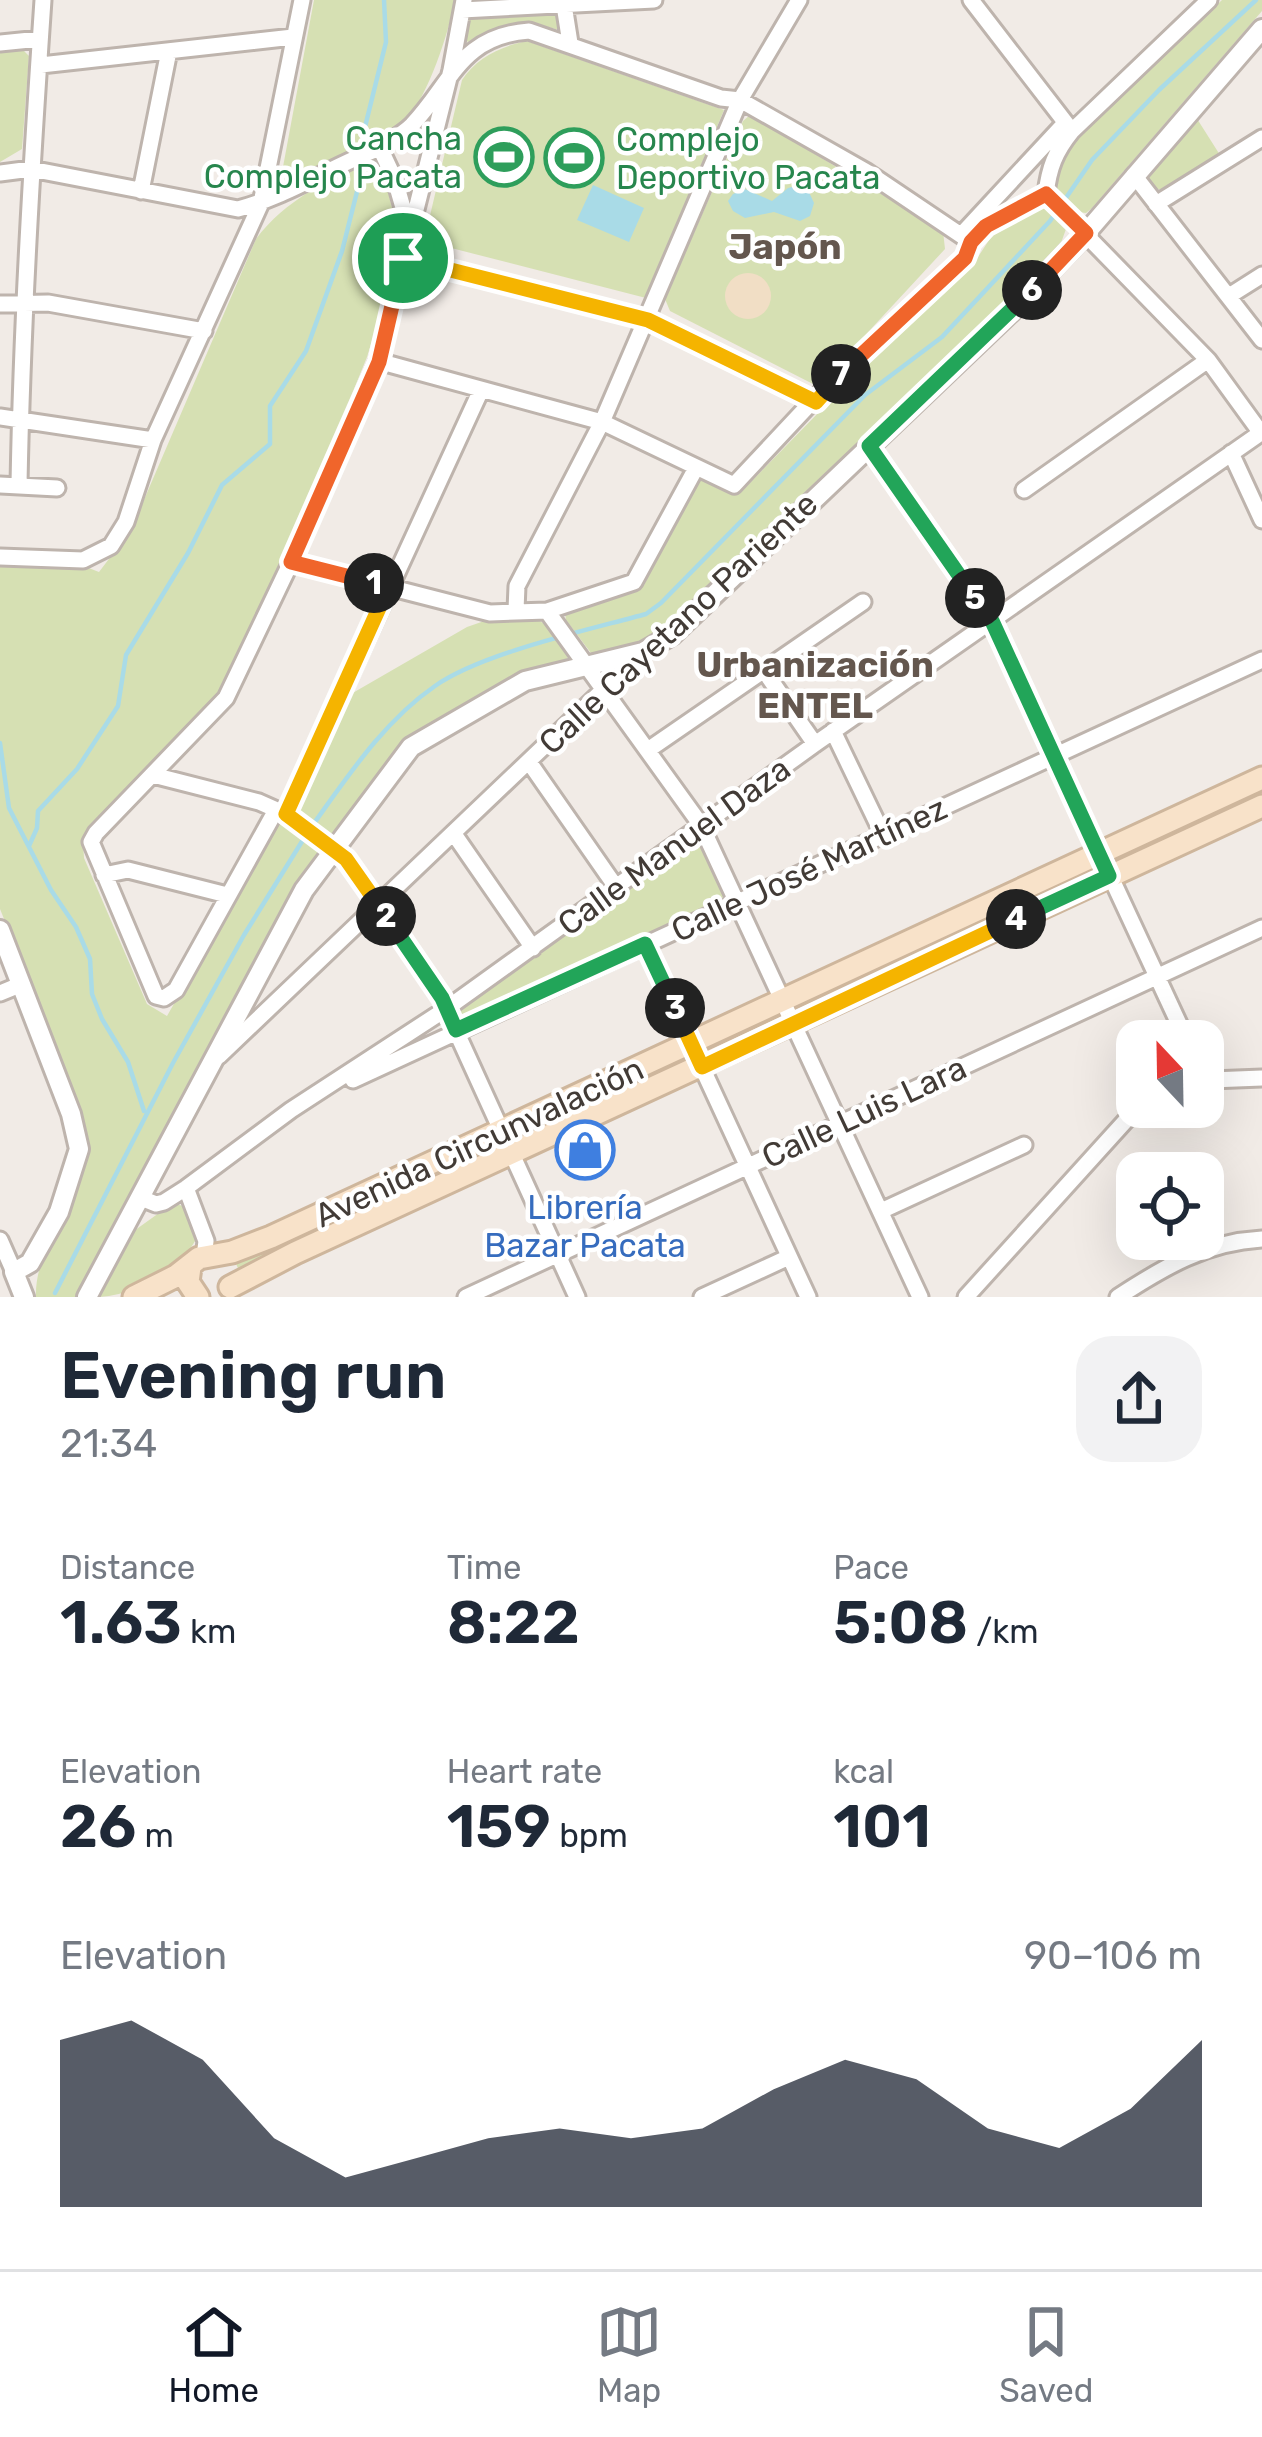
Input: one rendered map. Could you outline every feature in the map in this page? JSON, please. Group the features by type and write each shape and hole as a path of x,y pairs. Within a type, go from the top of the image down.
{"main road":[{"name":"Avenida Circunvalación","path":"134,1297 203,1260 249,1247 1262,778"},
{"name":"Avenida Circunvalación","path":"227,1293 295,1253 1262,806"},
{"path":"198,1297 189,1286 203,1260 230,1271 227,1293"}],"street":[{"path":"19,484 31,169 43,0"},
{"path":"0,556 82,560 111,546 126,523 153,440 261,203 302,0"},
{"path":"481,390 281,812 227,895 176,990 164,998 150,990 92,842 236,681 291,562 379,362 463,5 655,0"},
{"path":"516,610 517,586 602,422 740,100 800,0"},
{"path":"971,0 1068,127"},
{"path":"379,362 602,422 734,485 965,258 967,238 1068,127 1209,0"},
{"path":"564,5 571,44"},
{"name":"Calle Cayetano Pariente","path":"87,1297 213,1062 603,689 644,652 672,635 1012,311 1086,233 1262,29"},
{"path":"0,173 31,169 238,209 261,203 380,148 412,125 451,70 479,46 514,32 529,32 721,98 740,100 847,160 967,238"},
{"path":"41,65 293,37"},
{"path":"0,43 40,39"},
{"path":"141,191 169,51"},
{"path":"1049,197 1056,151 1068,127"},
{"path":"1156,204 1262,137"},
{"path":"380,148 410,232"},
{"path":"1134,176 1262,340"},
{"path":"967,238 1049,197"},
{"path":"1049,197 1208,360 1261,433"},
{"path":"403,258 648,320 816,402"},
{"path":"1229,296 1262,275"},
{"path":"0,304 26,302 204,331"},
{"path":"1024,490 1208,360"},
{"path":"0,417 153,440"},
{"name":"Calle Manuel Daza","path":"141,1198 164,1202 186,1188 1261,433"},
{"path":"869,446 992,621 1178,1020"},
{"path":"1231,453 1262,520"},
{"path":"291,562 475,610 547,611 634,583 696,468"},
{"path":"0,485 57,488"},
{"path":"648,750 863,602"},
{"path":"547,611 701,825 920,1297"},
{"path":"213,1062 304,890 411,747 525,681 644,652"},
{"name":"Calle José Martínez","path":"291,1110 1262,660"},
{"path":"763,669 815,744"},
{"path":"833,731 883,835"},
{"path":"529,762 616,887"},
{"path":"153,775 281,812 334,847 380,907 446,1009 578,1297"},
{"path":"454,834 532,948"},
{"path":"104,875 128,870 227,895"},
{"name":"Calle Luis Lara","path":"466,1297 1262,928"},
{"path":"0,930 71,1114 79,1149 59,1212 30,1263 14,1272"},
{"path":"645,944 808,1297"},
{"path":"0,993 22,984"},
{"path":"1224,1079 1262,1078"},
{"path":"966,1297 1119,1128"},
{"path":"881,1211 1024,1145"},
{"path":"186,1188 206,1240 203,1260"},
{"path":"1118,1297 1186,1257 1236,1241 1262,1239"},
{"path":"0,1240 24,1297"},
{"path":"702,1297 789,1257"}],"green space":[{"path":"314,0 455,0 436,63 406,121 366,145 280,183"},
{"path":"1222,0 1262,0 1262,11 1092,208 1086,213 1071,211 1054,193 1064,150"},
{"path":"558,12 559,30 512,24 465,40 470,16"},
{"name":"Complejo Deportivo Pacata","path":"527,41 724,110 646,298 424,241 462,80 490,54"},
{"path":"21,48 29,56 22,149 0,162 0,49"},
{"path":"1194,114 1220,155 1162,190 1152,188 1146,170"},
{"path":"750,115 943,231 945,249 820,384 670,311 665,299 743,121"},
{"path":"371,157 385,181 399,233 394,269 367,357 287,555 219,695 89,830 83,842 84,858 147,1004 167,1016 276,824 285,822 321,852 240,990 76,1297 36,1297 41,1262 86,1152 32,988 0,909 0,564 86,567 99,572 131,530 256,239 294,202"},
{"path":"1046,203 1064,221 1061,243 1007,301 766,529 684,616 650,640 594,657 565,613 644,585 694,483 705,479 739,494 823,408 826,394 974,263 997,228"},
{"path":"533,618 559,638 569,655 565,662 403,744 336,833 329,834 303,819 296,802 344,698 467,627 490,619"},
{"path":"694,842 702,844 726,892 720,902 468,1019 462,1017 459,1008"},
{"path":"1092,866 1096,874 797,1013 793,1005"},
{"path":"500,1142 504,1150 240,1273 234,1259"},
{"path":"173,1203 186,1207 198,1236 190,1249 154,1280 95,1297 131,1233"}],"sand":[{"path":"748,273 764,280 771,296 764,312 748,319 732,312 725,296 732,280"}],"water":[{"path":"593,185 644,208 629,242 577,220"},
{"path":"799,185 808,190 814,203 810,216 800,221 774,212 745,218 728,201 745,189 772,201"}],"waterway":[{"path":"363,135 386,42 384,0"},
{"path":"312,826 383,732 435,686 507,653 646,614 661,603 865,395 942,337 1050,221 1092,160 1256,0"},
{"path":"29,846 38,811 77,769 118,706 126,655 188,553 222,485 270,444 270,406 306,351 342,251 362,172"},
{"path":"0,743 9,808 51,890 76,927 90,959 92,994 128,1062 144,1111"},
{"path":"55,1293 173,1063 306,835"}],"place":[{"name":"Cancha Complejo Pacata","path":"504,157"},
{"name":"Complejo Deportivo Pacata","path":"574,158"},
{"name":"Librería Bazar Pacata","path":"585,1150"}],"district":[{"name":"Japón","path":"785,246"},
{"name":"Urbanización ENTEL","path":"815,684"}],"route":[{"path":"1046,194 1086,233 1012,311 869,446 992,621 1109,876 702,1067 645,944 456,1030 442,998 346,859 286,814 389,586 291,562 379,362 403,258 648,320 816,402 965,258 971,242 986,226 1046,194"}]}
